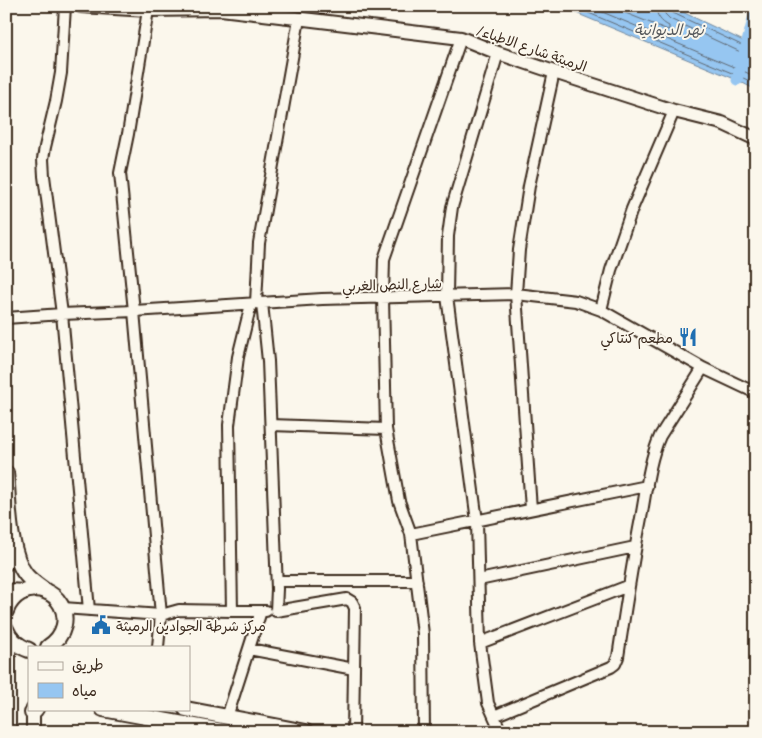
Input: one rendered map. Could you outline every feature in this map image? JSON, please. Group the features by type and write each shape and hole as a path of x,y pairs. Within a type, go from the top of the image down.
{"main road":[{"path":"6,473 11,531 18,562 26,576 56,599 63,608 65,620 63,631 56,641 49,646"},
{"path":"6,563 11,531"},
{"path":"7,600 27,591 47,592"},
{"path":"63,631 68,646"},
{"path":"8,633 21,647 28,650"},
{"path":"108,710 227,732"},
{"path":"190,710 306,732"}],"street":[{"path":"65,6 61,73 43,159 62,314 89,610"},
{"name":"/الرميثة شارع الاطباء","path":"81,6 148,10 221,9 460,38 554,72 674,110 722,123 756,139"},
{"path":"148,10 120,172 161,615 158,646"},
{"path":"276,612 277,581 268,361 256,303 259,243 299,19"},
{"path":"424,732 423,634 417,581 411,534 399,502 386,429 382,298 384,259 460,38"},
{"path":"498,53 452,207 448,236 447,296 477,521 480,643 488,703 501,732"},
{"path":"531,510 516,294 519,250 529,186 554,72"},
{"path":"601,310 611,270 632,209 674,110"},
{"name":"شارع النص الغربي","path":"6,318 322,299 516,294 576,301 601,310 704,368 756,393"},
{"path":"232,611 229,425 238,357 256,303"},
{"path":"494,716 615,664 618,657 635,547 656,447 660,436 704,368"},
{"path":"271,424 386,429"},
{"path":"411,534 647,486"},
{"path":"478,580 635,547"},
{"path":"277,581 417,581"},
{"path":"480,643 628,586"},
{"path":"63,608 161,615 179,610 276,612 347,599 352,602 355,608 353,732"},
{"path":"227,717 261,611"},
{"path":"8,633 9,732"},
{"path":"249,649 354,668"},
{"path":"33,732 34,710"}],"water":[{"name":"نهر الديوانية","path":"559,6 670,6 756,47 756,90 737,80"}],"waterway":[{"path":"737,80 756,8"}],"place":[{"name":"مطعم كنتاكي","path":"688,337"},
{"name":"مركز شرطة الجوادين الرميثة","path":"101,625"}]}
